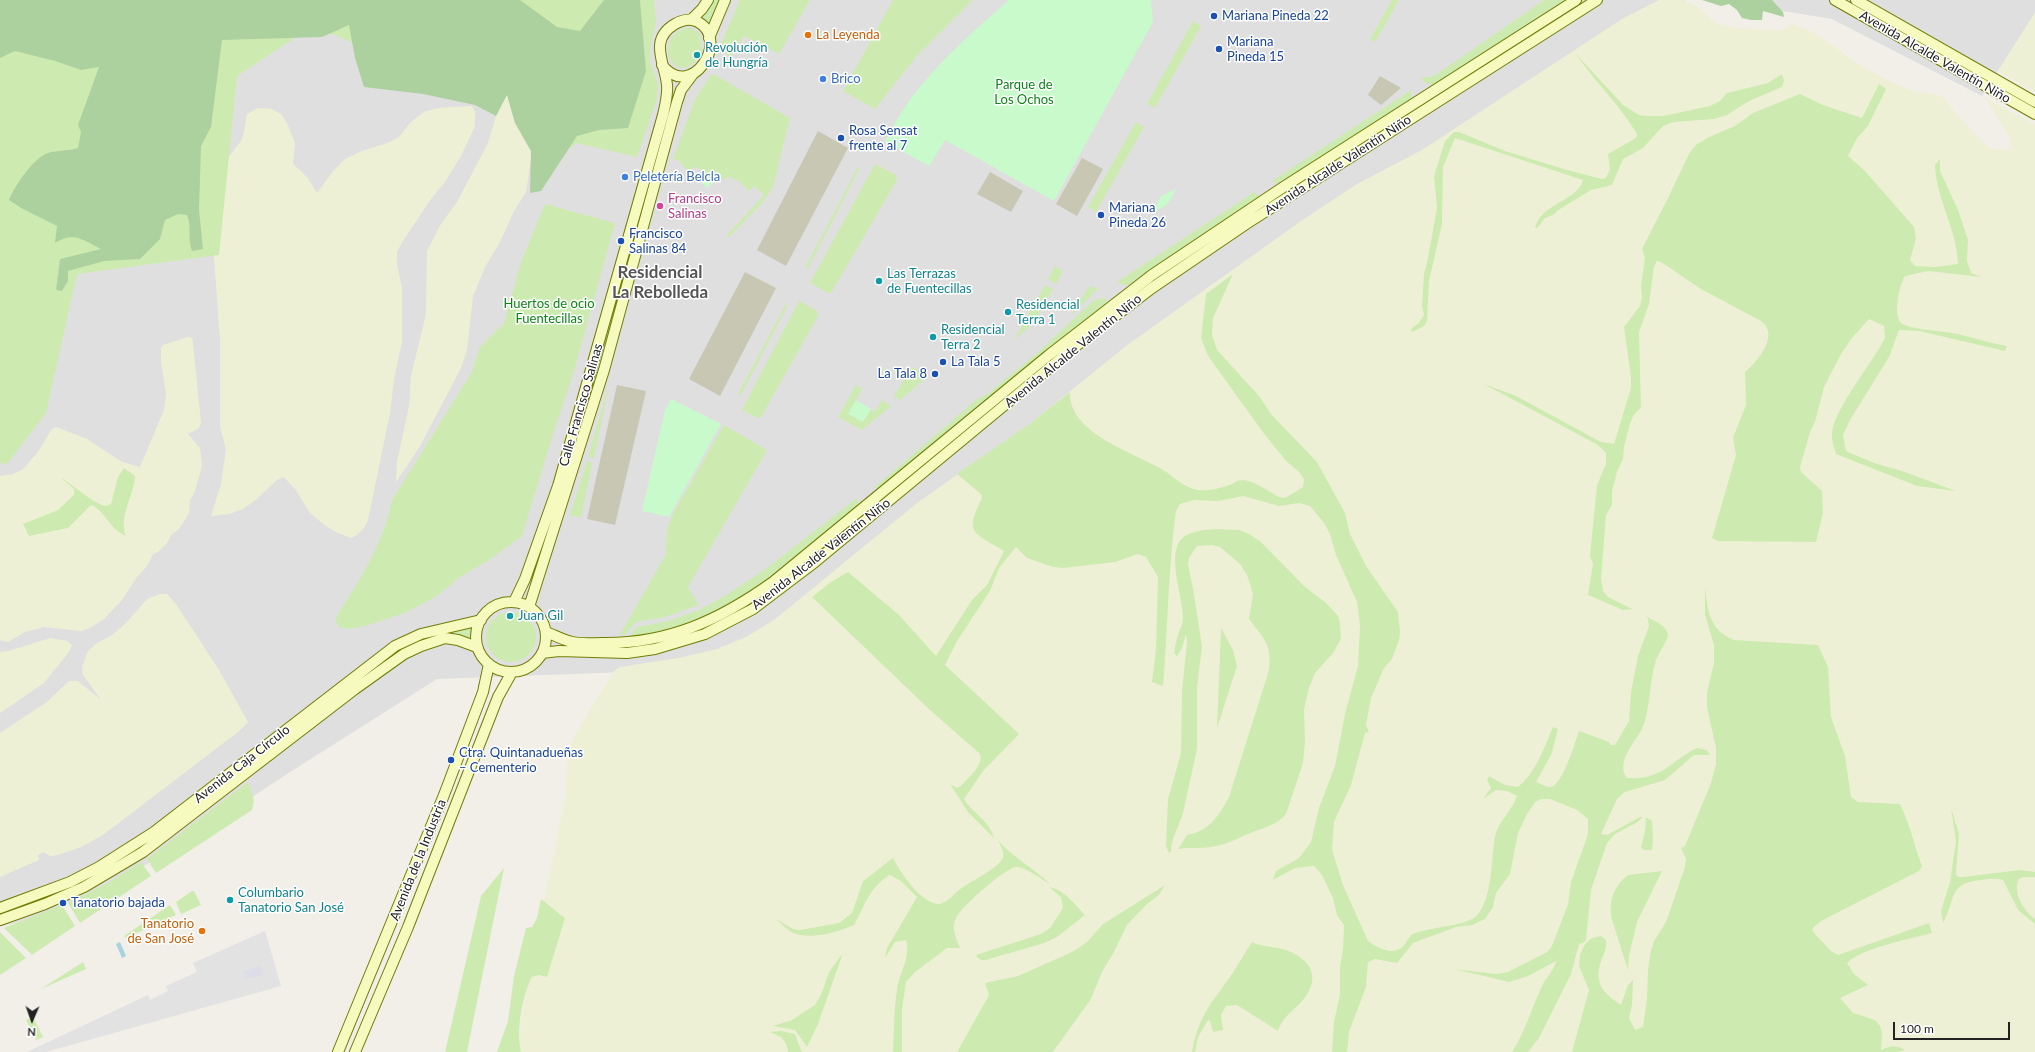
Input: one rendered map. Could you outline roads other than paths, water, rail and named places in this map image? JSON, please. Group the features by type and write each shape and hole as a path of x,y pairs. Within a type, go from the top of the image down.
{"main road":[{"path":"708,0 702,9 691,20 675,24 664,34 660,47 662,65 667,72 676,76 693,74 701,67 707,58 709,51 709,38 725,0"},
{"name":"Avenida Alcalde Valentín Niño","path":"546,632 576,642 611,643 638,641 662,637 685,630 728,612 773,582 1049,355 1152,275 1282,188 1576,0"},
{"name":"Avenida Alcalde Valentín Niño","path":"542,653 559,651 627,653 655,649 705,634 753,609 815,562 1076,346 1152,288 1246,224 1597,0"},
{"name":"Avenida Alcalde Valentín Niño","path":"1835,0 2035,114"},
{"name":"Avenida Alcalde Valentín Niño","path":"1856,0 2035,102"},
{"path":"691,20 703,26 709,38"},
{"name":"Calle Francisco Salinas","path":"514,602 525,579 558,486 663,115 667,85 662,65"},
{"name":"Calle Francisco Salinas","path":"529,607 604,370 677,102 681,90 693,74"},
{"path":"514,602 529,607 540,618 546,632 546,643 542,653 530,667 512,672 500,670 489,664 478,647 476,638 481,620 491,608 514,602"},
{"name":"Avenida Caja Círculo","path":"0,908 70,882 99,867 148,835 395,646 426,632 481,620"},
{"name":"Avenida Caja Círculo","path":"0,920 45,904 84,887 138,856 404,654 426,644 445,638 458,640 478,647"},
{"name":"Avenida de la Industria","path":"338,1052 394,921 444,795 483,692 489,664"},
{"name":"Avenida de la Industria","path":"355,1052 405,934 498,697 512,672"}],"water":[{"path":"120,942 126,956 122,958 116,944"}],"place":[{"name":"Mariana Pineda 22","path":"1214,16"},
{"name":"La Leyenda","path":"808,35"},
{"name":"Mariana Pineda 15","path":"1219,49"},
{"name":"Revolución de Hungría","path":"697,55"},
{"name":"Brico","path":"823,79"},
{"name":"Rosa Sensat frente al 7","path":"841,138"},
{"name":"Peletería Belcla","path":"625,177"},
{"name":"Francisco Salinas","path":"660,206"},
{"name":"Mariana Pineda 26","path":"1101,215"},
{"name":"Francisco Salinas 84","path":"621,241"},
{"name":"Las Terrazas de Fuentecillas","path":"879,281"},
{"name":"Residencial Terra 1","path":"1008,312"},
{"name":"Residencial Terra 2","path":"933,337"},
{"name":"La Tala 5","path":"943,362"},
{"name":"La Tala 8","path":"935,374"},
{"name":"Juan Gil","path":"510,616"},
{"name":"Ctra. Quintanadueñas – Cementerio","path":"451,760"},
{"name":"Columbario Tanatorio San José","path":"230,900"},
{"name":"Tanatorio bajada","path":"63,903"},
{"name":"Tanatorio de San José","path":"202,931"}],"district":[{"name":"Residencial La Rebolleda","path":"660,283"}],"park label":[{"name":"Parque de Los Ochos","path":"1024,92"},
{"name":"Huertos de ocio Fuentecillas","path":"549,312"}]}
